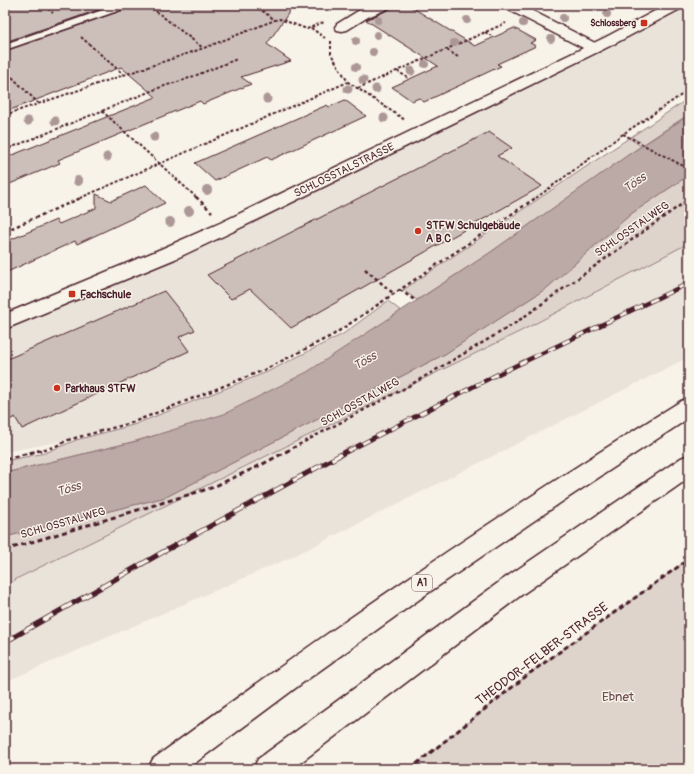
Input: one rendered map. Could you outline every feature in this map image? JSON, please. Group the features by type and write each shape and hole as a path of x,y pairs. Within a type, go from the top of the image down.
{"main road":[{"path":"342,26 363,14 384,5"},
{"path":"510,5 594,48"},
{"name":"SCHLOSSTALSTRASSE","path":"5,322 228,227 594,48 677,5"},
{"name":"A1","path":"163,769 414,589 545,500 689,407"},
{"path":"268,769 511,588 689,465"}],"lane":[{"path":"5,47 126,5"}],"path":[{"path":"148,5 204,48"},
{"path":"254,5 275,20"},
{"path":"358,88 528,13"},
{"path":"5,115 204,48 275,20 280,19 307,29 324,22 342,26"},
{"path":"68,25 124,75"},
{"path":"310,28 332,42 331,54 348,82 423,132"},
{"path":"485,32 493,37"},
{"path":"446,49 458,57"},
{"path":"5,150 237,59"},
{"path":"5,70 38,103"},
{"path":"397,71 410,79"},
{"path":"5,231 348,82"},
{"path":"5,459 54,447 68,440 131,423 264,370 333,335 554,186 623,134 689,90"},
{"path":"102,111 213,214"},
{"path":"623,134 689,169"},
{"name":"SCHLOSSTALWEG","path":"5,550 211,488 261,465 398,392 511,326 689,200"},
{"path":"366,269 394,294"},
{"path":"400,290 416,301"},
{"name":"THEODOR-FELBER-STRASSE","path":"410,769 530,673 689,559"}],"shaded area":[{"path":"677,5 689,5 689,90 623,134 554,186 333,335 264,370 131,423 68,440 5,452 5,322 168,254"},
{"path":"689,243 689,357 294,556 5,682 5,586 20,577 521,331"}],"green space":[{"path":"689,98 689,114 644,144 631,137"},
{"path":"629,138 641,146 488,254 417,300 403,290"},
{"path":"689,175 689,243 521,331 20,577 5,586 5,537 166,497 445,354 547,288 631,214"},
{"path":"388,301 401,311 307,373 224,415 136,441 5,473 5,461 45,453 76,440 133,425 267,372 343,334"},
{"name":"Ebnet","path":"689,559 689,769 410,769 530,673"}],"water":[{"name":"Töss","path":"689,115 689,175 631,214 547,288 445,354 166,497 5,537 5,473 137,441 224,414 307,372 488,254 628,155"}],"building":[{"path":"5,5 112,5 5,42"},
{"path":"132,5 294,5 267,44 291,61 241,77 251,84 203,104 200,101 149,122 58,160 60,163 5,186 5,158 156,97 121,67 5,112 5,51 129,8"},
{"path":"392,5 408,5 475,46 514,28 536,40 530,43 536,46 497,64 501,66 424,102 419,98 412,101 392,87 438,66 366,20 390,9"},
{"path":"345,100 366,116 271,160 267,157 215,181 195,163 327,105 329,107"},
{"name":"STFW Schulgebäude A B C","path":"489,132 512,148 497,156 542,186 291,328 250,289 231,299 207,275"},
{"path":"146,185 165,203 77,244 75,241 5,273 5,242 56,220 59,224 96,208 96,194 111,201"},
{"name":"Parkhaus STFW","path":"164,291 195,330 179,337 189,351 22,429 15,417 5,422 5,360"}],"railway":[{"path":"348,451 494,376 689,283"},
{"path":"5,642 163,552 349,450"}],"place":[{"name":"Schlossberg","path":"644,23"},
{"name":"STFW Schulgebäude A B C","path":"418,231"},
{"name":"Fachschule","path":"72,294"},
{"name":"Parkhaus STFW","path":"57,388"}]}
